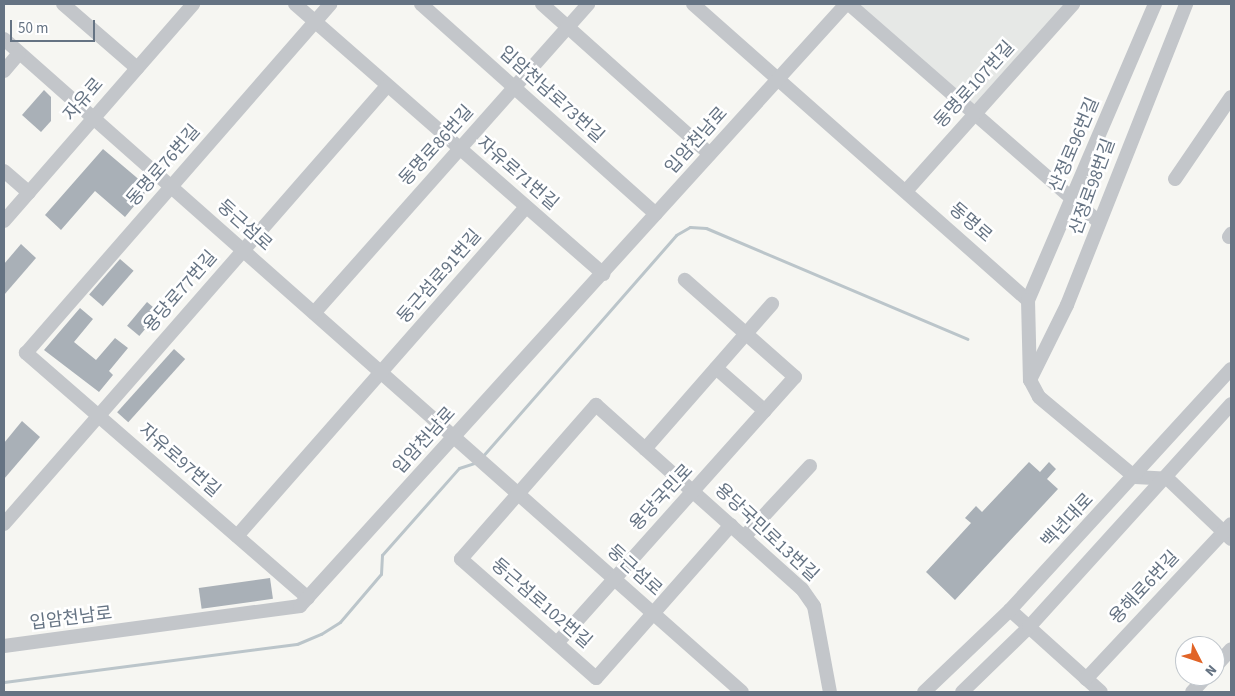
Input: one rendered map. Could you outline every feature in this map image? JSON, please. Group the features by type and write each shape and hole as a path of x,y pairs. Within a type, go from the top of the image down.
{"street":[{"name":"자유로","path":"4,221 194,4"},
{"name":"자유로71번길","path":"295,4 603,274"},
{"name":"동명로76번길","path":"26,353 330,4"},
{"name":"입암천남로73번길","path":"421,4 656,214"},
{"path":"542,4 710,154"},
{"name":"동명로86번길","path":"314,313 588,4"},
{"name":"동명로","path":"693,4 709,9 779,79 1028,300"},
{"path":"847,4 1099,222"},
{"name":"입암천남로","path":"4,646 300,606 457,439 656,214 847,4"},
{"name":"동명로107번길","path":"906,192 1073,4"},
{"name":"산정로96번길","path":"1028,300 1155,4"},
{"name":"산정로98번길","path":"1030,380 1067,305 1186,4"},
{"path":"72,7 137,68"},
{"name":"둥근섬로","path":"4,40 742,692"},
{"path":"4,71 19,53"},
{"name":"용당로77번길","path":"4,524 387,86"},
{"path":"1175,179 1231,97"},
{"path":"4,171 29,193"},
{"name":"둥근섬로91번길","path":"237,536 526,207"},
{"path":"685,280 745,334"},
{"path":"1028,300 1030,380 1039,397 1135,477 1168,479 1230,531"},
{"path":"645,449 772,304"},
{"name":"용당국민로","path":"557,644 795,377 745,334"},
{"name":"자유로97번길","path":"26,353 308,598"},
{"path":"716,368 765,410"},
{"name":"백년대로","path":"924,692 1010,610 1135,477 1231,369"},
{"path":"962,692 1029,627 1168,479 1231,404"},
{"name":"용당국민로13번길","path":"518,494 596,405 731,525 811,600 830,692"},
{"path":"744,537 810,466"},
{"name":"둥근섬로102번길","path":"518,494 461,559 557,644 596,678 653,613"},
{"path":"653,613 731,525"},
{"name":"용해로6번길","path":"1086,679 1230,531"},
{"path":"1010,610 1101,692"}],"shaded area":[{"path":"856,4 1066,4 973,108"}],"building":[{"path":"44,90 51,97 51,121 41,132 22,115"},
{"path":"103,149 149,188 125,217 95,191 61,230 45,215"},
{"path":"21,244 36,258 4,295 4,264"},
{"path":"120,259 134,271 103,306 89,294"},
{"path":"147,302 159,312 139,336 127,326"},
{"path":"80,308 93,319 74,342 96,360 115,338 128,348 109,371 113,375 99,392 44,350"},
{"path":"174,349 185,359 128,422 117,412"},
{"path":"22,421 40,437 4,479 4,443"},
{"path":"1029,462 1040,472 1049,462 1056,469 1047,479 1058,489 955,600 926,572 971,523 965,518 976,506 982,512"},
{"path":"270,578 273,599 202,609 199,588"}],"waterway":[{"path":"481,458 676,235 690,227 706,228 967,339"},
{"path":"4,682 297,644 321,634 340,622 381,574 382,555 459,468 477,462"}]}
